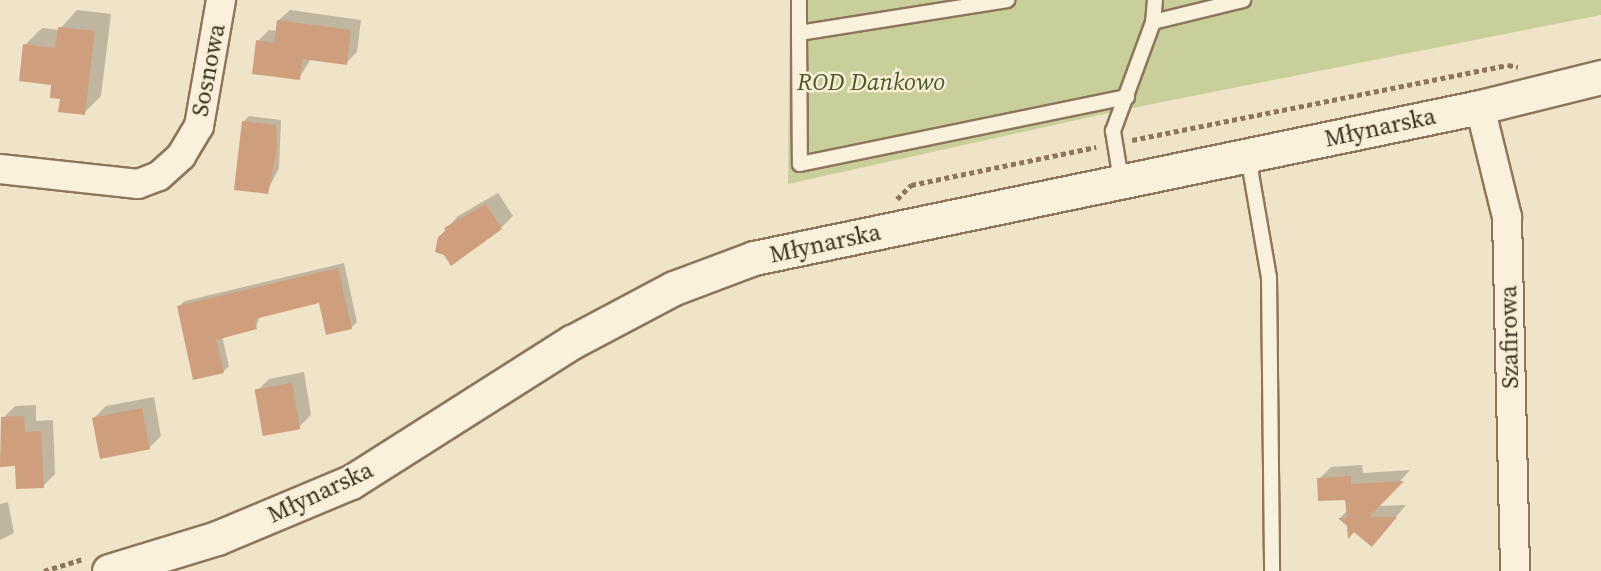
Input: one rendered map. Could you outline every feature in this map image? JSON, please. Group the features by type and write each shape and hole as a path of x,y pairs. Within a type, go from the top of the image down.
{"street":[{"name":"Sosnowa","path":"0,169 138,184 159,176 181,156 199,125 221,0"},
{"name":"Młynarska","path":"109,571 217,538 352,482 572,342 674,288 754,258 1480,107 1601,77"},
{"name":"Szafirowa","path":"1480,107 1507,217 1515,571"}],"lane":[{"path":"799,0 800,164 1127,97"},
{"path":"799,33 1007,0"},
{"path":"1121,180 1113,131 1153,22 1155,0"},
{"path":"1153,22 1243,0"},
{"path":"1247,155 1269,277 1274,410 1272,571"}],"green space":[{"name":"ROD Dankowo","path":"790,0 1601,0 1601,15 1122,110 788,184"}],"building":[{"path":"277,20 351,30 347,65 302,59 300,80 252,74 256,40 274,43"},
{"path":"58,27 95,31 85,115 58,112 60,99 50,98 51,85 19,81 23,44 55,48"},
{"path":"242,121 276,125 277,149 268,194 234,190"},
{"path":"486,204 502,229 451,266 444,255 435,252 438,237 446,231 444,228"},
{"path":"338,268 352,329 326,335 319,303 255,319 257,329 216,340 224,373 193,380 177,306"},
{"path":"292,383 300,429 263,436 255,390"},
{"path":"142,408 150,449 100,459 92,418"},
{"path":"24,416 25,432 41,431 44,488 16,489 15,466 0,467 1,417"},
{"path":"1351,476 1351,484 1404,481 1369,517 1397,517 1372,547 1354,532 1348,539 1347,526 1338,518 1347,518 1345,500 1318,501 1317,478"}]}
